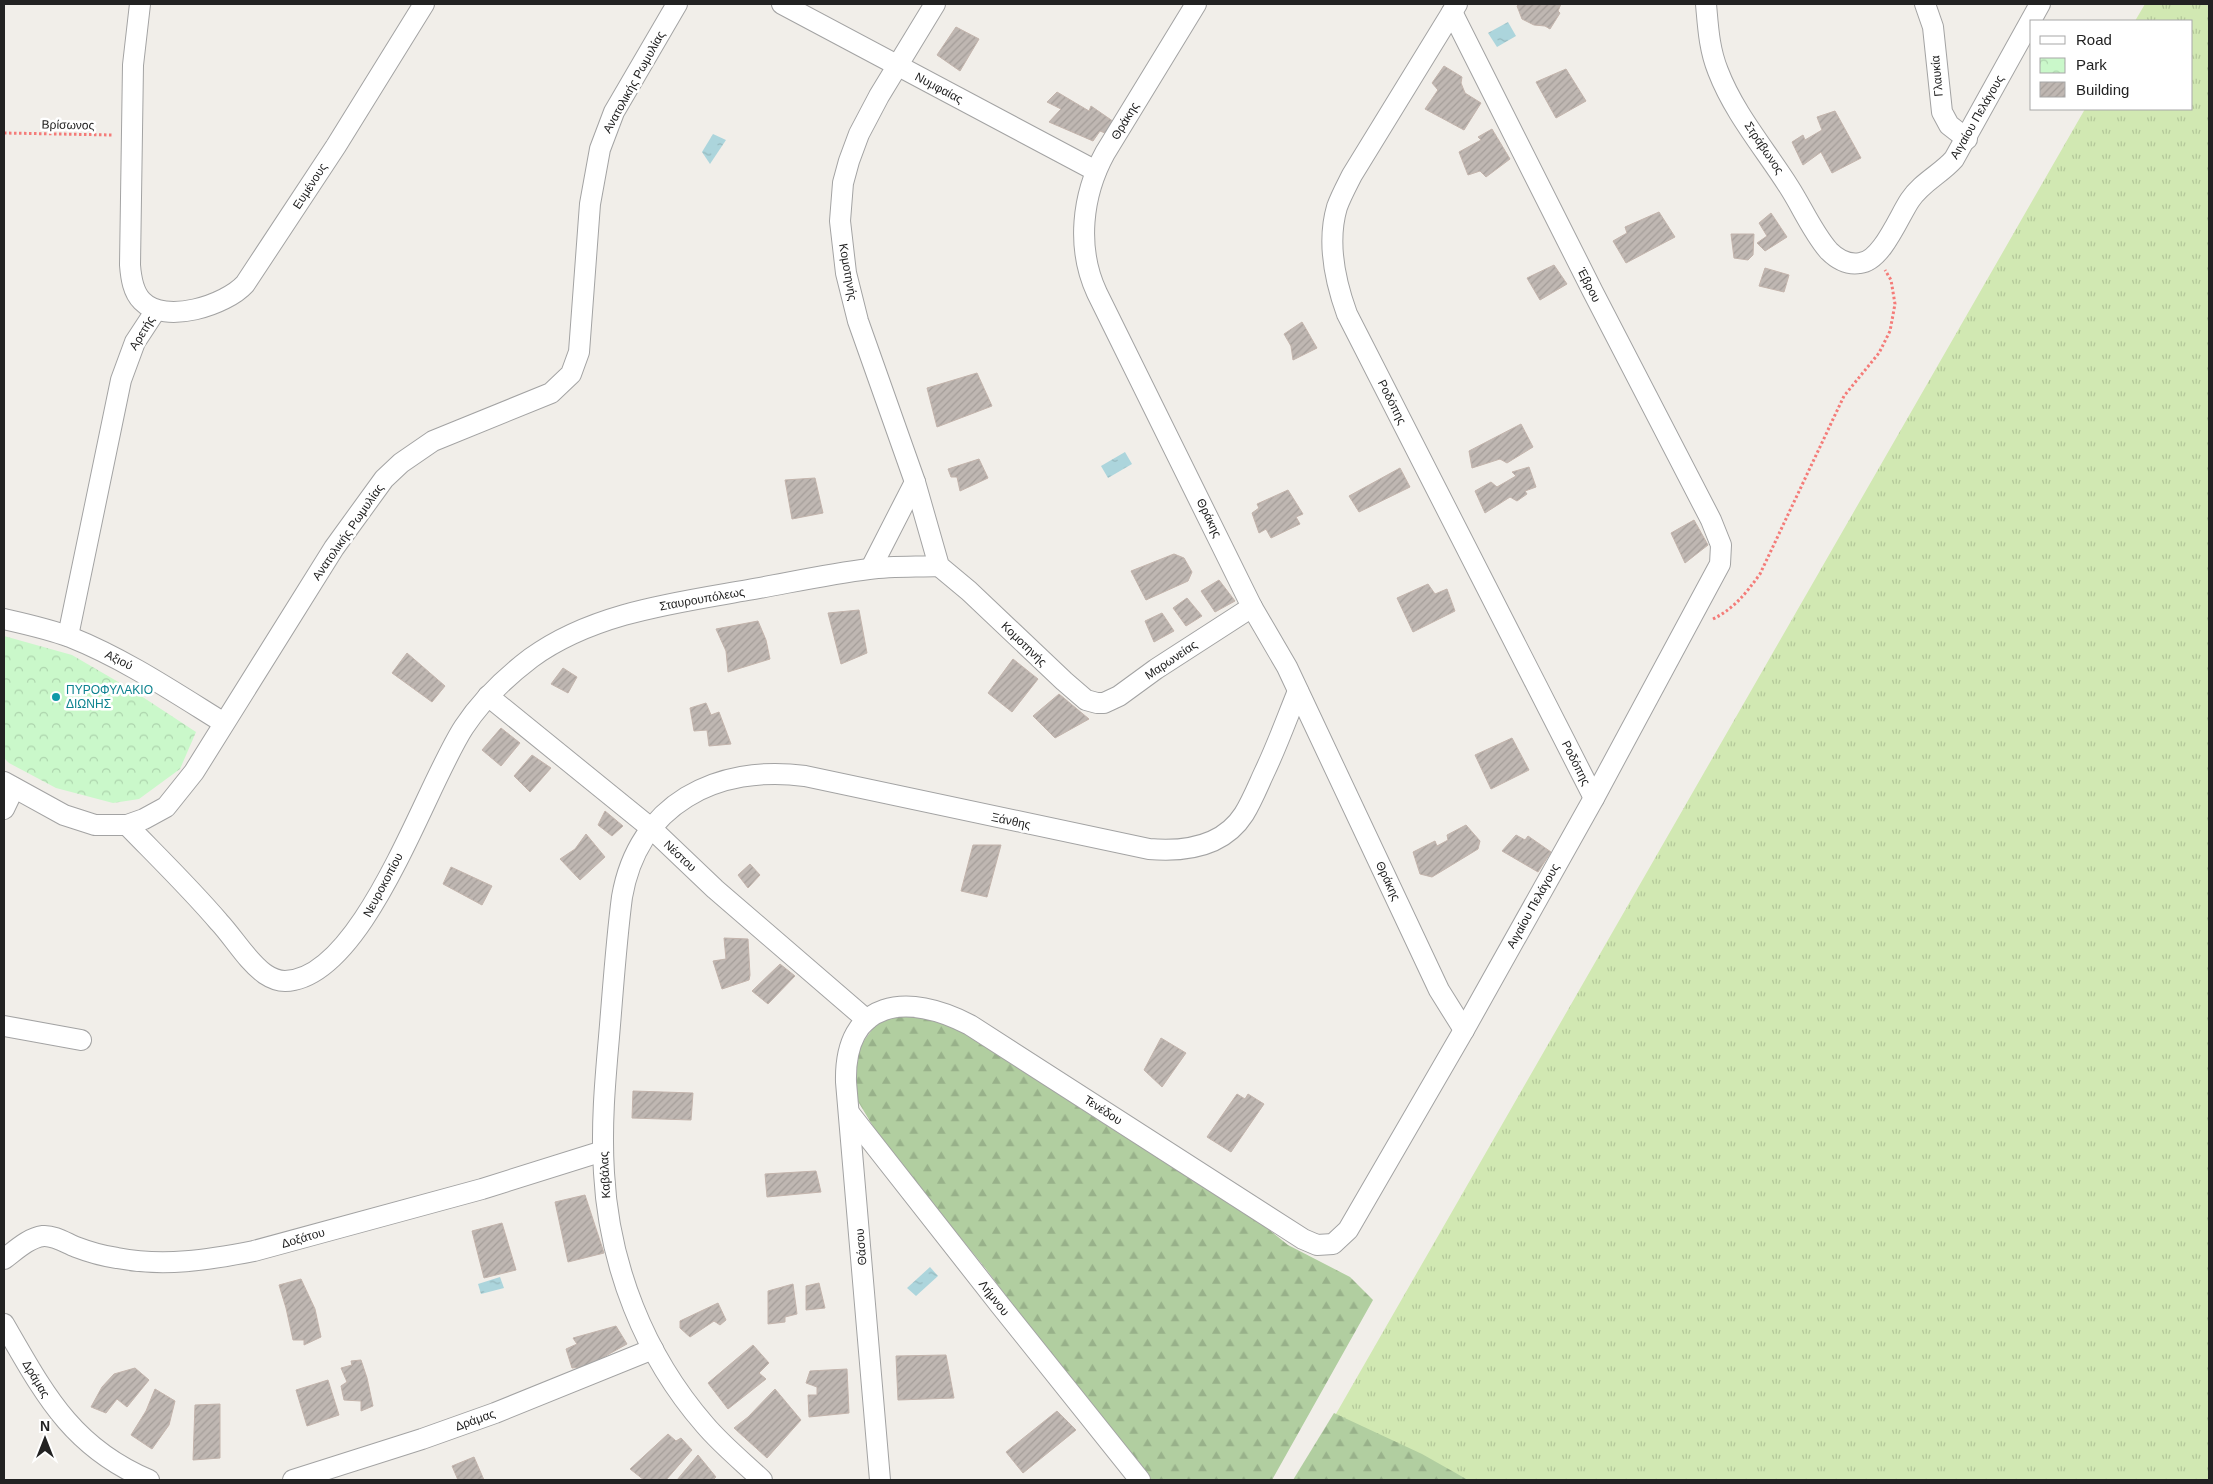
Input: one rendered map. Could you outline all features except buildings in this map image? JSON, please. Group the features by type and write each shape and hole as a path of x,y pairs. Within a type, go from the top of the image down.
{"street":[{"name":"Αρετής","path":"68,636 121,380 135,342 156,310 138,295 130,274 134,56 140,4"},
{"name":"Ευμένους","path":"156,310 178,311 218,303 236,293 245,284 331,154 424,4"},
{"name":"Ανατολικής Ρωμυλίας","path":"9,785 64,815 105,826 127,825 155,814 175,798 334,548 384,479 401,463 433,440 541,398 560,386 571,374 579,352 590,204 600,149 614,112 677,4"},
{"name":"Νυμφαίας","path":"782,4 1096,172"},
{"name":"Κομοτηνής","path":"935,4 866,120 853,149 843,183 840,221 846,273 858,321 915,482 939,566 969,590 1086,700"},
{"name":"Θράκης","path":"1196,4 1105,153 1096,172 1087,202 1084,224 1085,250 1091,281 1252,607 1287,667 1439,990 1464,1030"},
{"name":"Στράβωνος","path":"1706,4 1709,36 1714,59 1735,104 1830,252 1848,263 1869,259"},
{"name":"Γλαυκία","path":"1925,4 1933,27 1942,112 1949,125 1967,139"},
{"name":"Αιγαίου Πελάγους","path":"2031,20 2040,4"},
{"name":"Έβρου","path":"1454,8 1588,283 1712,520 1721,545 1721,559"},
{"name":"Ροδόπης","path":"1454,8 1352,175 1340,199 1333,230 1336,274 1348,314 1594,798"},
{"name":"Αιγαίου Πελάγους","path":"1869,259 1918,189 1949,165 1967,139 2030,22"},
{"path":"871,568 915,482"},
{"name":"Αιγαίου Πελάγους","path":"1332,1245 1342,1238 1348,1230 1464,1030 1594,798 1715,576 1721,559"},
{"name":"Σταυρουπόλεως","path":"488,696 514,672 551,645 607,620 650,608 871,568 939,566"},
{"name":"Μαρωνείας","path":"1086,700 1104,703 1119,696 1156,669 1252,607"},
{"name":"Αξιού","path":"4,619 68,636 140,671 224,723"},
{"name":"Ξάνθης","path":"652,829 676,804 702,789 732,778 774,773 805,776 1134,847 1165,851 1194,848 1222,835 1244,814 1266,768 1298,691"},
{"name":"Νευροκοπίου","path":"127,825 217,920 261,970 276,980 292,980 306,975 331,959 368,916 457,739 488,696"},
{"name":"Νέστου","path":"488,696 652,829 715,889 867,1020"},
{"path":"4,809 9,785"},
{"name":"Καβάλας","path":"652,829 634,856 622,897 605,1082 604,1185 614,1248 634,1308 653,1349 670,1378 705,1425 762,1480"},
{"name":"Τενέδου","path":"867,1020 885,1010 908,1006 931,1008 958,1018 1303,1238 1318,1245 1332,1245"},
{"name":"Θάσου","path":"867,1020 856,1033 848,1053 846,1082 880,1480"},
{"path":"4,1026 81,1040"},
{"name":"Λήμνου","path":"850,1114 1140,1480"},
{"name":"Δοξάτου","path":"4,1259 30,1241 42,1236 54,1238 95,1253 130,1260 175,1263 224,1258 482,1189 604,1151"},
{"name":"Δράμας","path":"4,1324 42,1389 64,1419 102,1455 126,1470 149,1480"},
{"name":"Δράμας","path":"300,1479 495,1413 653,1349"}],"path":[{"name":"Βρίσωνος","path":"4,133 132,136"},
{"path":"1684,632 1728,611 1744,595 1760,574 1844,396 1879,353 1890,331 1895,304 1891,280 1869,259"}],"green space":[{"path":"2145,4 2209,4 2209,1480 1298,1480 2084,110 2193,110 2193,20 2136,20"},
{"path":"4,636 72,655 132,690 196,732 180,769 139,799 113,803 56,788 9,763 4,758"},
{"path":"901,1011 946,1017 1241,1207 1288,1245 1350,1277 1373,1300 1272,1480 1144,1480 986,1269 883,1143 853,1093 852,1075 860,1046 880,1019"},
{"path":"1334,1413 1422,1454 1468,1480 1293,1480"}],"water":[{"path":"1508,22 1516,36 1497,47 1488,33"},
{"path":"713,134 726,140 710,164 702,152"},
{"path":"1125,452 1132,464 1108,478 1101,466"},
{"path":"930,1267 938,1276 916,1296 907,1288"},
{"path":"500,1277 504,1288 481,1294 478,1284"}],"place":[{"name":"ΠΥΡΟΦΥΛΑΚΙΟ ΔΙΩΝΗΣ","path":"56,697"}]}
